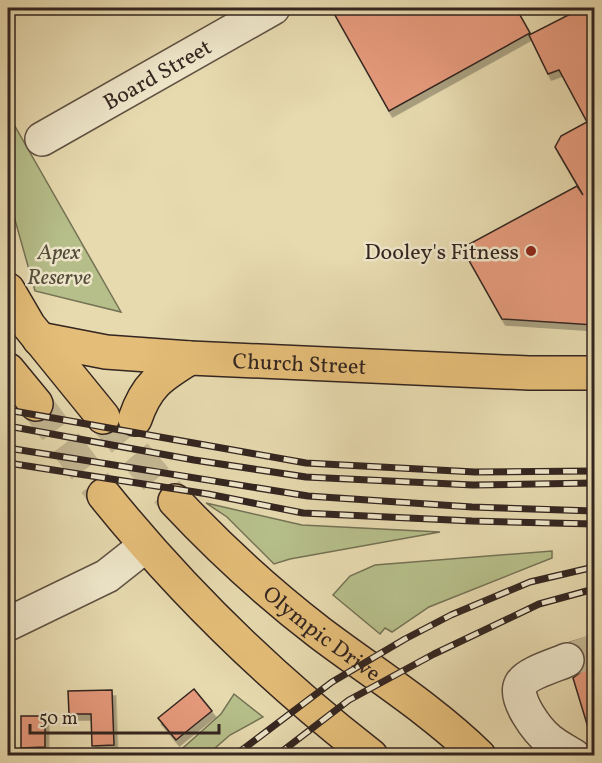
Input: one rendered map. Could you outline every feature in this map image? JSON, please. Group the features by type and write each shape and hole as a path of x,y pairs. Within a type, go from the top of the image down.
{"main road":[{"path":"8,290 16,307 23,336 103,417"},
{"name":"Church Street","path":"23,336 105,352 190,358 529,373 594,373"},
{"path":"135,419 143,398 159,378 190,358"},
{"path":"8,370 36,404"},
{"path":"104,495 146,546 257,661 371,756"},
{"name":"Olympic Drive","path":"175,501 203,531 276,598 432,715 479,756"}],"street":[{"name":"Board Street","path":"42,139 273,8"},
{"path":"8,624 107,576 146,546"},
{"path":"567,660 531,675 521,684 519,693 522,702 540,730 550,741 574,756"}],"green space":[{"name":"Apex Reserve","path":"8,114 121,312 35,291 8,195"},
{"path":"206,503 302,525 440,532 290,559 274,564 227,517"},
{"path":"552,551 552,558 429,607 392,632 385,628 380,634 333,595 350,576 375,565"},
{"path":"234,694 263,717 230,735 207,755 175,755 221,714"}],"building":[{"path":"331,8 516,8 530,33 389,111"},
{"path":"582,8 594,8 594,325 502,319 462,248 577,186 583,195 555,147 561,136 587,122 559,70 548,74 529,35"},
{"path":"594,635 594,733 590,734 573,678 582,671 585,663 584,653 579,646 571,642"},
{"path":"194,689 212,711 176,740 158,718"},
{"path":"112,690 114,745 92,746 91,714 69,714 68,691"},
{"path":"21,716 45,716 45,747 21,748"}],"tunnel":[{"path":"36,404 104,495"},
{"path":"103,417 175,501"},
{"path":"567,660 594,651"}],"railway":[{"path":"8,410 306,463 475,472 594,471"},
{"path":"8,426 194,460 306,477 473,485 594,483"},
{"path":"8,448 308,496 472,507 594,511"},
{"path":"8,463 208,494 303,513 594,524"},
{"path":"234,756 332,682 405,639 451,615 530,582 594,567"},
{"path":"276,756 349,700 434,654 539,604 594,589"}],"place":[{"name":"Dooley's Fitness","path":"531,251"}]}
